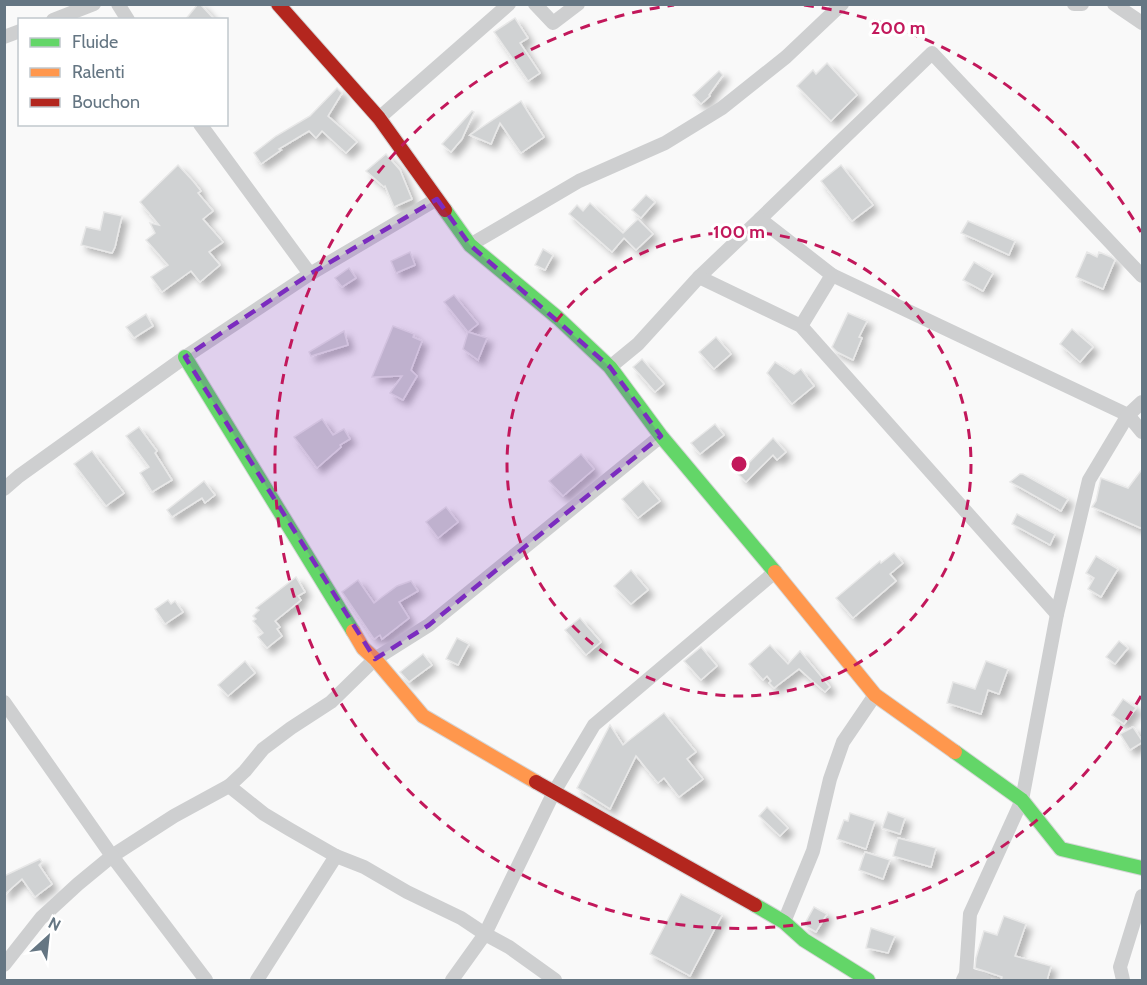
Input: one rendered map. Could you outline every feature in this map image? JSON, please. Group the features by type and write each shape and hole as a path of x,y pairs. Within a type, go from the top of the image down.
{"street":[{"path":"57,18 94,4"},
{"path":"118,4 127,18"},
{"path":"278,4 378,118 470,245 558,318 610,367 661,436 875,695 1022,800 1061,849 1143,868"},
{"path":"378,118 510,4"},
{"path":"536,4 553,23 578,4"},
{"path":"470,245 579,181 665,144 722,108 786,57 842,4"},
{"path":"1074,4 1080,6 1082,4"},
{"path":"1114,4 1143,23"},
{"path":"610,367 638,344 699,277 932,53 1143,276"},
{"path":"201,126 310,274"},
{"path":"4,489 185,357 310,274 437,199"},
{"path":"760,219 832,275 1128,415 1143,432"},
{"path":"801,326 832,275"},
{"path":"699,277 801,326 1057,614"},
{"path":"185,357 363,648 423,716 784,922 847,975 868,981"},
{"path":"984,981 964,977 970,914 1022,800 1057,614 1089,480 1128,415 1143,402"},
{"path":"4,965 41,918 112,856 174,816 228,786 245,771 263,749 331,702 375,659 429,625 661,436"},
{"path":"452,981 485,934 554,792 594,725 775,572"},
{"path":"784,922 813,851 830,779 843,742 875,695"},
{"path":"4,702 112,856 206,981"},
{"path":"228,786 289,830 461,918 509,947 555,981"},
{"path":"257,981 336,855"},
{"path":"1123,981 1120,967 1143,896"}],"highlighted area":[{"path":"437,199 470,245 610,367 661,436 429,625 375,659 185,357 310,274"}],"building":[{"path":"200,4 213,18 187,18"},
{"path":"515,18 528,38 520,43 540,73 528,81 494,32"},
{"path":"827,63 857,95 831,121 797,86 813,70 816,74"},
{"path":"719,71 723,75 710,96 701,104 693,95"},
{"path":"337,88 342,93 328,116 357,142 346,153 322,131 316,138 309,131 279,149 281,150 261,164 254,153 276,136 310,116"},
{"path":"521,101 544,137 521,153 500,123 491,144 470,135"},
{"path":"472,111 474,112 462,139 451,152 442,144"},
{"path":"386,154 400,170 412,199 394,207 385,186 366,171"},
{"path":"178,165 201,191 198,193 213,211 203,219 223,242 209,252 220,265 200,282 191,271 162,292 151,277 168,265 146,240 155,233 150,223 159,225 140,202"},
{"path":"841,165 873,205 852,221 821,181"},
{"path":"646,195 655,202 641,218 632,210"},
{"path":"590,203 623,233 638,219 653,234 636,250 624,238 612,252 569,214 577,205 583,211"},
{"path":"104,212 122,216 112,253 81,245 86,227 100,230"},
{"path":"968,221 1015,241 1009,255 961,233"},
{"path":"543,249 553,255 545,270 535,265"},
{"path":"410,252 415,265 396,273 391,261"},
{"path":"1087,252 1097,257 1099,252 1115,260 1103,289 1076,277"},
{"path":"974,262 993,273 983,291 963,280"},
{"path":"349,268 356,278 342,287 335,278"},
{"path":"454,295 478,324 468,332 444,302"},
{"path":"848,313 867,321 859,337 862,338 853,360 832,347"},
{"path":"146,314 153,326 134,338 126,327"},
{"path":"393,326 414,334 413,337 422,341 411,370 417,376 403,400 390,393 402,376 372,377"},
{"path":"1072,329 1093,347 1080,362 1060,344"},
{"path":"344,331 348,345 311,356 309,352"},
{"path":"468,332 487,338 478,360 463,349"},
{"path":"716,337 731,354 714,369 699,352"},
{"path":"642,359 664,384 655,392 633,367"},
{"path":"775,362 794,374 801,369 814,386 792,404 767,373"},
{"path":"322,419 333,435 344,429 350,439 340,445 341,447 317,468 294,437"},
{"path":"715,424 724,435 700,454 691,443"},
{"path":"139,427 157,451 155,453 172,480 152,492 140,473 149,467 126,436"},
{"path":"773,438 786,452 777,460 773,455 746,482 738,474"},
{"path":"92,451 124,493 106,506 74,464"},
{"path":"581,454 594,469 563,496 549,481"},
{"path":"1143,468 1143,529 1092,507 1096,501 1101,478 1128,488"},
{"path":"1020,474 1068,499 1061,511 1010,482"},
{"path":"204,481 215,495 205,503 202,498 172,517 167,510"},
{"path":"643,481 660,501 638,518 622,499"},
{"path":"446,507 458,522 438,538 426,522"},
{"path":"1017,514 1055,534 1050,545 1012,524"},
{"path":"894,553 903,563 890,574 896,581 853,618 836,598 880,561 881,563"},
{"path":"1096,556 1118,569 1101,597 1088,589 1094,578 1086,573"},
{"path":"631,570 648,590 631,604 614,586"},
{"path":"296,577 305,592 298,596 301,600 275,621 280,627 277,629 282,636 267,648 258,637 263,633 253,621 256,619 253,616 259,610 256,608"},
{"path":"358,580 374,603 397,586 411,581 418,591 399,602 409,618 382,639 380,635 374,639 342,592"},
{"path":"168,600 171,604 175,601 183,612 165,624 155,609"},
{"path":"580,618 601,642 586,655 565,630"},
{"path":"457,638 469,644 458,665 446,659"},
{"path":"1119,641 1128,648 1115,664 1106,657"},
{"path":"770,645 788,664 800,651 830,687 825,692 799,669 774,688 767,676 763,680 749,664"},
{"path":"701,647 717,666 701,680 684,661"},
{"path":"423,654 432,665 409,682 400,672"},
{"path":"245,661 255,673 228,696 218,685"},
{"path":"986,661 1008,669 999,694 988,690 981,714 947,703 953,682 975,689"},
{"path":"1123,699 1136,708 1124,724 1112,715"},
{"path":"664,713 696,752 687,759 703,779 679,797 664,778 658,783 636,756 610,809 577,788 610,725 623,745"},
{"path":"1133,727 1143,742 1130,750 1120,734"},
{"path":"767,807 788,828 780,836 759,816"},
{"path":"888,812 905,818 900,834 882,828"},
{"path":"850,813 875,821 866,849 837,839 844,820 848,821"},
{"path":"898,838 936,848 931,867 893,856"},
{"path":"865,852 890,860 883,879 859,870"},
{"path":"40,859 42,862 39,865 52,884 35,897 22,879 4,895 4,876"},
{"path":"681,894 722,915 690,976 650,954"},
{"path":"814,907 827,914 816,932 804,925"},
{"path":"1004,916 1026,924 1015,956 1051,966 1047,981 1001,981 1002,977 975,968 984,931 997,935"},
{"path":"871,928 895,936 888,953 866,948"}],"traffic: fast":[{"path":"445,210 470,245 558,318 610,367 661,436 775,572"},
{"path":"185,357 353,631"},
{"path":"955,752 1022,800 1061,849 1142,868"},
{"path":"755,905 784,922 804,940 868,980"}],"traffic: slow":[{"path":"775,572 875,695 955,752"},
{"path":"353,631 363,648 423,716 536,782"}],"traffic: jam":[{"path":"278,4 379,118 445,210"},
{"path":"536,782 755,905"}]}
